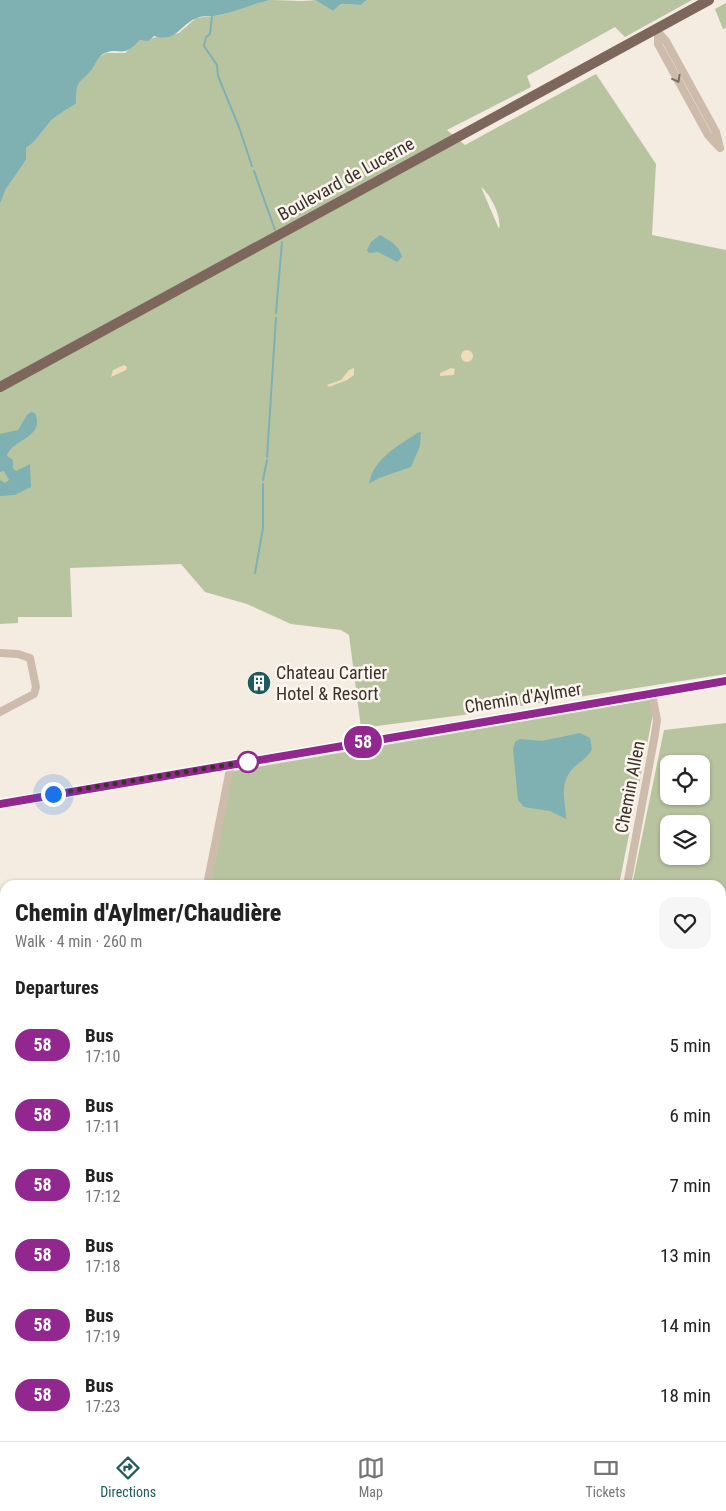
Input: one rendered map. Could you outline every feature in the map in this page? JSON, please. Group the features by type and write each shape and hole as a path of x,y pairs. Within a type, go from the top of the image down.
{"main road":[{"name":"Boulevard de Lucerne","path":"0,387 656,32 709,0"},
{"name":"Chemin d'Aylmer","path":"0,804 726,681"}],"street":[{"path":"656,32 658,44 708,135 723,146"},
{"path":"0,653 18,654 30,658 36,687 34,694 8,710 0,712"},
{"name":"Chemin Allen","path":"627,880 657,720 652,694"},
{"path":"208,880 230,764"}],"green space":[{"path":"272,0 315,0 333,11 341,4 361,5 367,0 692,0 625,37 615,27 527,76 531,87 447,130 465,145 596,74 656,164 652,235 726,250 726,674 463,715 361,728 349,635 341,630 291,624 247,604 205,592 181,564 70,568 72,617 18,617 18,623 0,624 0,204 4,190 26,160 26,148 36,140 52,120 76,104 76,88 80,79 93,68 99,57 106,53 125,53 140,40 179,33 196,18 221,15 252,4","holes":["481,187 497,212 499,229"]},
{"path":"726,3 726,28 723,29 715,9"},
{"path":"649,700 654,709 620,880 207,880 228,772"},
{"path":"726,723 726,880 633,880 664,730"}],"sand":[{"path":"465,350 469,350 473,356 469,362 465,362 461,358 461,354"},
{"path":"124,365 127,367 126,370 111,377 113,370"},
{"path":"354,368 354,375 347,380 329,387 327,385 341,380 349,370"},
{"path":"451,368 455,369 454,375 440,376 440,373"}],"water":[{"path":"0,0 272,0 220,15 200,17 168,37 154,36 148,41 140,40 125,51 111,51 99,57 93,68 79,83 76,104 52,120 36,140 26,148 26,160 5,190 0,204"},
{"path":"315,0 367,0 361,5 341,4 333,11"},
{"path":"380,235 399,249 402,257 397,262 378,252 369,253 367,250 371,242"},
{"path":"31,412 35,413 36,428 27,438 10,450 7,456 13,460 13,468 16,471 30,464 31,487 15,495 0,496 0,480 5,483 9,480 4,471 0,472 0,434 18,430"},
{"path":"421,432 420,446 411,467 379,478 369,484 371,475 387,454"},
{"path":"580,733 590,738 592,749 572,769 567,778 564,790 566,819 550,811 524,807 518,800 513,749 515,742 520,739 542,741"}],"waterway":[{"path":"212,17 210,34 206,37 204,46 217,65 218,76 239,127 252,166"},
{"path":"254,171 275,230"},
{"path":"276,313 282,242"},
{"path":"267,457 276,318"},
{"path":"263,480 267,460"},
{"path":"255,573 263,528 263,484"}],"bus line":[{"name":"58","path":"0,804 450,726 726,681"}],"place":[{"name":"Chateau Cartier Hotel & Resort","path":"259,683"}],"route":[{"path":"53,794 257,760 248,762"}]}
